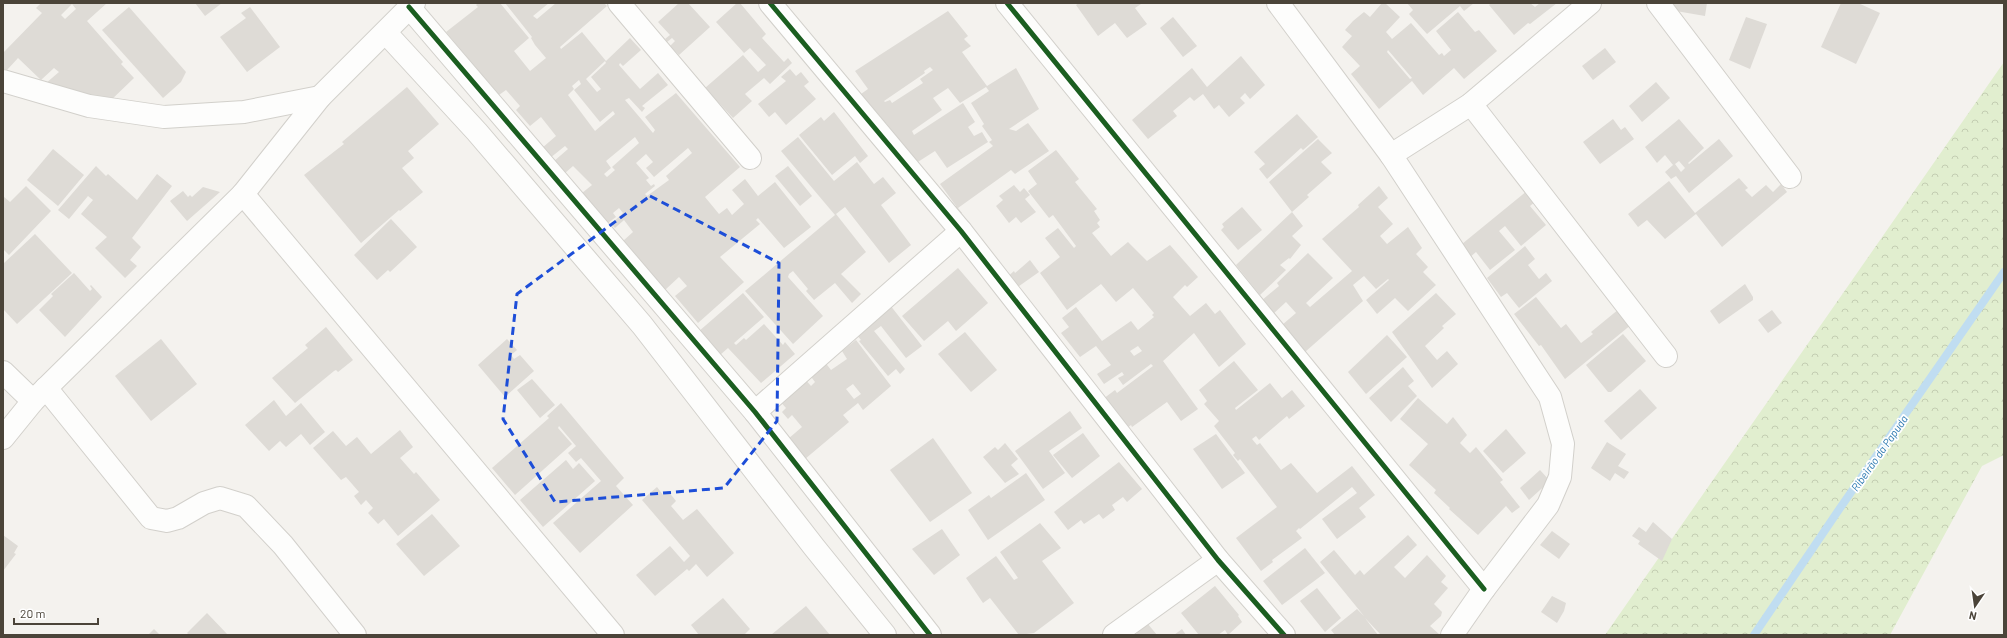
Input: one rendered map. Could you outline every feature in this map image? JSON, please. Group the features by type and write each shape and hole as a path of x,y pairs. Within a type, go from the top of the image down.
{"street":[{"path":"619,3 750,158"},
{"path":"770,3 961,231 1218,560 1284,635"},
{"path":"1007,3 1484,589"},
{"path":"1279,3 1391,155 1550,397 1564,444 1560,477 1548,506 1484,589 1452,635"},
{"path":"1391,155 1471,104 1590,3"},
{"path":"1658,3 1790,176"},
{"path":"3,438 40,394 243,194 320,97 386,33 412,5 755,412 930,635"},
{"path":"386,33 477,132 642,325 814,547 885,635"},
{"path":"3,81 89,106 164,117 244,112 320,97"},
{"path":"1471,104 1666,356"},
{"path":"243,194 613,635"},
{"path":"755,412 961,231"},
{"path":"3,372 40,394 151,518 167,521 178,518 204,503 220,498 246,506 283,545 355,635"},
{"path":"1114,635 1218,560"}],"highlighted area":[{"path":"650,196 779,263 777,421 724,488 555,502 503,419 517,294"}],"green space":[{"path":"2004,62 2004,455 1982,466 1890,635 1605,635"}],"building":[{"path":"41,3 107,3 87,21 123,62 121,64 134,78 109,102 45,84 59,72 54,68 41,80 18,58 7,70 3,69 3,53 42,13 36,8","holes":["72,4 76,9 65,19 61,15"]},
{"path":"195,3 222,3 205,16"},
{"path":"478,3 500,3 529,38 514,51 530,71 546,58 535,45 531,38 532,37 505,3 549,3 533,16 537,19 556,3 604,3 607,6 560,47 561,49 582,32 606,61 630,38 641,50 623,66 620,63 619,65 640,89 658,73 668,85 642,106 645,108 642,112 629,98 625,100 653,133 655,130 645,117 676,93 740,167 705,197 719,214 727,208 732,215 744,204 732,190 745,179 758,196 775,182 811,227 784,248 758,218 756,220 760,224 720,257 744,282 698,323 675,296 687,286 679,277 665,290 623,241 633,232 624,220 615,228 611,224 623,213 619,208 613,213 616,217 608,223 582,193 592,185 573,166 564,174 553,162 568,149 565,146 550,158 542,148 556,136 541,117 530,126 516,110 520,106 506,90 499,95 446,32 478,7 476,5","holes":["605,61 606,63 591,77 601,89 597,92 586,79","579,80 581,84 574,90 600,122 613,111 615,114 595,131 568,95 574,89 572,86","635,137 639,143 612,167 615,170 607,177 604,174 611,168 606,161","688,148 692,153 666,176 669,180 647,196 645,194 655,186 654,184 651,186 646,180 649,178 636,163 646,154 653,162 646,168 654,177"]},
{"path":"679,3 688,3 710,27 679,55 670,46 675,41 672,38 667,42 665,39 670,35 658,22"},
{"path":"737,3 740,3 766,34 762,38 784,62 788,58 792,63 770,84 764,78 745,94 752,101 733,118 705,88 743,55 758,72 766,65 750,48 744,53 716,22"},
{"path":"1079,3 1140,3 1141,4 1135,8 1147,24 1127,38 1115,23 1098,36 1076,5"},
{"path":"1382,3 1385,3 1400,17 1386,32 1392,39 1411,23 1439,55 1442,53 1444,56 1451,50 1436,31 1458,12 1475,32 1479,30 1497,51 1464,79 1454,68 1423,95 1412,81 1379,109 1351,74 1360,66 1342,47 1352,36 1345,30 1353,21 1364,12 1370,17","holes":["1388,50 1412,78 1410,79 1387,52"]},
{"path":"1407,3 1474,3 1464,11 1460,6 1427,34 1409,14 1413,10"},
{"path":"1491,3 1530,3 1535,7 1540,3 1557,3 1530,24 1528,23 1514,35 1489,5"},
{"path":"1673,3 1707,3 1705,16 1676,11 1676,8 1672,7"},
{"path":"1841,3 1858,3 1880,13 1856,64 1821,47"},
{"path":"129,7 186,72 181,82 163,98 102,30"},
{"path":"250,7 280,47 247,72 220,37 246,18 241,13"},
{"path":"948,11 968,36 964,39 971,46 962,52 987,86 1016,68 1039,109 1009,129 1016,131 1028,123 1049,151 1015,174 1011,170 958,208 962,213 953,219 948,213 956,206 940,184 993,146 989,142 992,140 982,126 984,124 971,103 989,91 986,87 960,103 948,88 933,98 942,110 912,131 914,135 963,103 975,122 968,127 974,136 982,132 988,142 947,168 935,151 910,167 901,143 886,123 878,128 854,99 868,89 855,71","holes":["930,67 933,70 920,79 923,83 892,103 890,100 884,101 925,73 924,71"]},
{"path":"1173,17 1197,46 1183,57 1160,28"},
{"path":"1746,17 1767,24 1750,69 1729,60"},
{"path":"1605,48 1616,62 1593,80 1582,66"},
{"path":"1241,56 1265,85 1250,99 1245,93 1240,98 1245,103 1229,117 1219,105 1214,109 1203,94 1194,101 1190,97 1173,111 1177,116 1148,139 1132,120 1192,68 1207,87"},
{"path":"790,69 796,76 801,72 809,82 804,86 816,99 786,125 775,112 769,117 758,104 786,81 781,77"},
{"path":"1656,82 1670,98 1642,122 1629,106"},
{"path":"407,87 439,124 408,151 414,158 402,168 423,192 400,211 399,210 361,243 304,175 344,144 342,142"},
{"path":"834,112 868,156 860,163 855,156 832,175 799,135 821,117 824,121"},
{"path":"1297,114 1318,137 1303,150 1301,148 1267,179 1259,169 1265,164 1254,152"},
{"path":"1613,119 1621,130 1625,127 1634,139 1600,164 1583,142"},
{"path":"1679,119 1704,148 1688,163 1689,164 1719,139 1733,156 1689,193 1676,176 1671,179 1665,172 1673,165 1665,155 1657,163 1645,147","holes":["1679,161 1685,168 1681,172 1675,164"]},
{"path":"798,137 834,181 857,162 874,184 883,177 896,193 881,205 911,245 889,263 845,207 836,214 866,252 841,274 861,294 852,303 835,283 814,300 806,291 808,289 793,271 788,277 823,316 793,344 745,291 835,215 781,151"},
{"path":"1318,139 1332,153 1321,162 1332,173 1307,195 1309,197 1292,212 1269,182"},
{"path":"53,149 84,175 58,206 27,180"},
{"path":"1056,150 1079,179 1075,182 1097,209 1094,211 1100,220 1097,223 1100,227 1092,233 1111,256 1128,242 1147,261 1170,245 1198,277 1187,287 1185,285 1173,297 1190,316 1206,303 1215,314 1220,310 1246,344 1219,367 1194,333 1163,361 1198,409 1181,421 1167,402 1132,427 1131,425 1123,431 1099,402 1115,390 1117,393 1153,366 1151,364 1123,385 1118,378 1124,375 1122,372 1104,384 1097,374 1111,365 1096,346 1080,357 1061,333 1069,327 1062,318 1076,307 1102,341 1131,321 1138,330 1154,317 1152,315 1154,313 1133,288 1116,302 1101,284 1067,310 1040,273 1060,257 1045,238 1058,228 1074,248 1076,246 1053,215 1049,218 1028,191 1037,184 1028,171","holes":["1138,346 1142,351 1134,356 1130,351"]},
{"path":"96,166 106,176 108,174 137,200 157,174 172,186 132,238 141,247 130,260 137,266 125,278 95,248 107,237 81,214 93,200 88,196 69,219 58,210"},
{"path":"788,166 812,196 800,206 775,176"},
{"path":"1739,178 1748,188 1745,190 1752,197 1766,185 1773,192 1781,184 1787,192 1722,247 1696,214 1665,239 1647,220 1638,227 1628,214 1669,181 1695,213"},
{"path":"1014,185 1020,192 1024,188 1030,195 1025,199 1036,212 1021,223 1016,217 1009,223 996,206 1003,200 999,196"},
{"path":"26,186 51,211 9,255 3,249 3,199 4,197 10,202"},
{"path":"1379,186 1388,198 1378,207 1393,224 1380,236 1387,244 1408,227 1422,248 1416,254 1428,267 1423,272 1436,285 1408,311 1395,298 1377,314 1366,300 1389,280 1388,279 1376,289 1364,276 1353,285 1363,301 1305,352 1282,325 1296,313 1286,302 1272,315 1261,301 1279,286 1277,283 1308,253 1333,278 1306,303 1310,307 1352,271 1322,239 1359,207 1358,205"},
{"path":"203,187 220,192 187,221 170,201 183,191 188,197 190,195 192,197"},
{"path":"1528,190 1536,201 1530,206 1546,225 1521,246 1505,226 1499,231 1515,250 1490,270 1476,252 1469,258 1462,244"},
{"path":"1242,207 1262,230 1238,250 1221,230 1224,227 1222,224"},
{"path":"1292,212 1303,226 1292,236 1301,245 1290,259 1289,258 1280,265 1286,270 1260,295 1236,265"},
{"path":"391,219 417,247 390,272 388,270 377,280 354,255"},
{"path":"35,234 72,273 17,324 3,309 3,264"},
{"path":"1525,246 1535,259 1528,265 1539,279 1546,273 1552,281 1519,308 1507,293 1501,297 1487,278"},
{"path":"1030,260 1039,272 1012,291 1004,280"},
{"path":"958,268 988,303 956,331 948,321 924,341 902,316"},
{"path":"74,273 90,291 92,289 90,286 91,285 102,297 65,337 39,310 53,296 51,294"},
{"path":"1745,284 1753,297 1753,300 1719,324 1710,311"},
{"path":"743,293 764,317 734,343 736,345 744,338 746,340 764,324 783,345 785,342 795,354 761,383 728,348 720,355 698,332"},
{"path":"1436,293 1456,314 1442,326 1444,328 1425,346 1437,360 1447,351 1458,364 1432,388 1392,332"},
{"path":"1536,297 1561,328 1566,324 1581,343 1593,334 1591,332 1619,309 1632,324 1565,379 1541,345 1539,346 1514,314"},
{"path":"890,305 922,346 906,358 881,326 874,331 905,369 900,374 896,369 888,376 859,341 861,340 856,334"},
{"path":"1772,310 1782,323 1768,333 1758,320"},
{"path":"326,327 353,360 338,372 336,370 334,371 295,403 272,378 308,348 305,345"},
{"path":"965,332 997,370 971,392 938,354"},
{"path":"1623,334 1646,361 1611,392 1608,392 1586,365"},
{"path":"1387,335 1407,357 1366,394 1348,372"},
{"path":"161,339 197,384 151,421 115,376"},
{"path":"507,339 517,350 511,355 514,359 520,355 534,371 505,397 478,365"},
{"path":"856,340 891,386 863,410 858,403 843,415 849,422 805,459 788,439 802,427 792,415 788,419 782,412 786,408 779,400 804,378 811,386 815,382 809,374 824,361 831,370 847,359 842,351","holes":["853,384 861,394 854,399 846,389"]},
{"path":"1234,361 1258,390 1235,408 1236,410 1270,383 1282,398 1292,390 1305,406 1289,419 1287,416 1259,440 1256,436 1252,439 1257,445 1260,443 1281,470 1291,463 1317,493 1352,466 1375,495 1359,508 1366,517 1337,539 1322,519 1357,493 1352,487 1300,529 1299,528 1296,531 1302,538 1272,560 1273,562 1261,571 1236,538 1277,507 1240,459 1238,461 1233,455 1235,453 1214,426 1219,421 1204,404 1207,401 1199,390"},
{"path":"1403,367 1414,381 1408,386 1417,396 1391,422 1369,398"},
{"path":"532,379 555,405 540,418 517,390"},
{"path":"1640,389 1657,408 1621,440 1604,421"},
{"path":"1418,398 1447,424 1453,417 1467,435 1460,443 1470,453 1476,447 1503,480 1500,482 1520,507 1512,513 1506,506 1478,535 1449,509 1450,508 1434,493 1436,490 1409,465 1428,444 1400,419"},
{"path":"274,400 286,416 301,403 325,432 310,445 301,434 286,447 280,441 269,451 245,425"},
{"path":"561,403 624,478 616,486 633,505 580,553 553,523 601,481 581,458 576,462 568,453 576,446 559,426 558,428 572,444 515,495 492,468 549,418 547,416"},
{"path":"1070,411 1082,428 1049,451 1065,473 1043,489 1015,451"},
{"path":"1506,429 1526,453 1503,473 1483,451"},
{"path":"400,430 413,447 400,458 414,474 416,472 440,500 398,536 384,519 378,524 368,513 373,508 366,500 361,505 354,496 359,492 346,477 341,480 313,448 333,431 346,446 357,437 371,454"},
{"path":"1083,433 1100,456 1072,478 1053,455"},
{"path":"1216,434 1245,473 1222,489 1193,449"},
{"path":"933,438 972,493 930,522 890,470"},
{"path":"1607,442 1626,454 1618,466 1629,472 1624,479 1615,473 1610,481 1591,468"},
{"path":"1005,443 1018,459 1011,465 1019,474 1005,483 983,457 995,447 998,450"},
{"path":"566,460 573,469 579,463 595,481 543,527 520,500"},
{"path":"1119,462 1142,489 1127,502 1123,497 1112,505 1115,510 1103,519 1099,514 1084,524 1081,520 1068,530 1054,512"},
{"path":"1540,470 1550,481 1529,500 1520,488"},
{"path":"1026,473 1045,500 988,540 968,510 989,495 991,498"},
{"path":"657,487 663,495 668,491 676,501 671,506 683,520 697,509 734,553 707,577 696,564 689,571 687,569 655,596 636,575 670,546 684,562 690,556 642,500"},
{"path":"432,514 460,546 424,576 396,544"},
{"path":"1653,522 1672,539 1662,561 1638,544 1640,541 1632,536 1639,527 1646,532"},
{"path":"1040,523 1061,548 1042,561 1074,603 1034,633 1019,635 990,598 983,603 966,578 996,556 1014,580 1018,578 1000,552"},
{"path":"942,529 960,555 934,575 912,549"},
{"path":"1552,531 1570,544 1559,559 1540,545"},
{"path":"3,535 18,546 14,553 16,554 3,571"},
{"path":"1408,535 1417,545 1394,567 1405,578 1427,555 1446,576 1441,582 1448,588 1434,604 1442,612 1441,616 1430,626 1440,635 1381,635 1365,618 1378,635 1335,635 1331,630 1357,609 1364,616 1320,562 1334,550 1355,575 1360,570 1364,575"},
{"path":"1305,548 1325,573 1282,605 1263,581"},
{"path":"1215,586 1239,615 1238,616 1242,622 1228,635 1225,630 1218,635 1199,635 1181,613"},
{"path":"1317,588 1341,618 1325,632 1300,601"},
{"path":"1552,596 1566,603 1564,611 1557,623 1541,612"},
{"path":"723,598 750,629 744,635 699,635 691,625"},
{"path":"806,606 830,635 771,635"},
{"path":"207,613 228,635 189,635 187,633"},
{"path":"1148,624 1157,635 1135,635"},
{"path":"154,629 160,635 148,635"},
{"path":"1182,629 1186,635 1174,635"}],"waterway":[{"name":"Ribeirão da Papuda","path":"1754,635 2004,272"}],"cycle path":[{"path":"770,3 961,231 1218,560 1284,635"},
{"path":"1007,3 1484,589"},
{"path":"409,7 755,412 930,635"}]}
